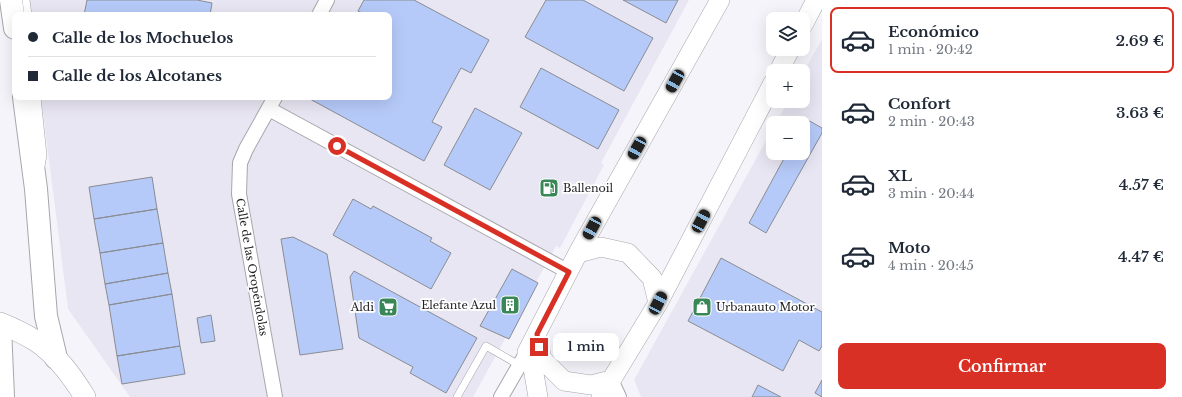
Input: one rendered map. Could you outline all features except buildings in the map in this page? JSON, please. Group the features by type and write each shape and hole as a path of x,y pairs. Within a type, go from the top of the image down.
{"highway":[{"path":"11,0 13,12"},
{"path":"24,100 36,189 46,316 56,358"},
{"path":"0,326 3,388"}],"main road":[{"path":"0,323 36,341 56,358 77,384 84,397"}],"street":[{"path":"321,12 327,0"},
{"path":"501,397 537,334 578,253 720,0"},
{"path":"810,12 816,0"},
{"path":"601,397 615,389 658,303 766,96"},
{"path":"272,103 569,272"},
{"name":"Calle de las Oropéndolas","path":"272,103 246,149 240,163 239,194 275,397"},
{"path":"578,253 601,247 628,253 652,278 658,303"},
{"path":"537,334 542,359 564,380 615,389"},
{"path":"523,359 532,362 538,397"}],"lane":[{"path":"26,0 28,12"},
{"path":"36,189 43,155 37,100"},
{"path":"457,397 486,346 523,359"}],"shaded area":[{"path":"29,0 689,0 601,163 604,165 560,248 556,246 473,397 130,397 68,309 41,100 392,100 392,12 31,12"},
{"path":"822,39 822,397 641,397 634,380 766,141 766,160 810,160 810,116 780,116 784,108 810,108 810,64 808,64"}],"place":[{"name":"Ballenoil","path":"549,188"},
{"name":"Elefante Azul","path":"510,305"},
{"name":"Aldi","path":"388,307"},
{"name":"Urbanauto Motor","path":"702,307"}],"route":[{"path":"337,146 569,272 537,334 539,347"}]}
